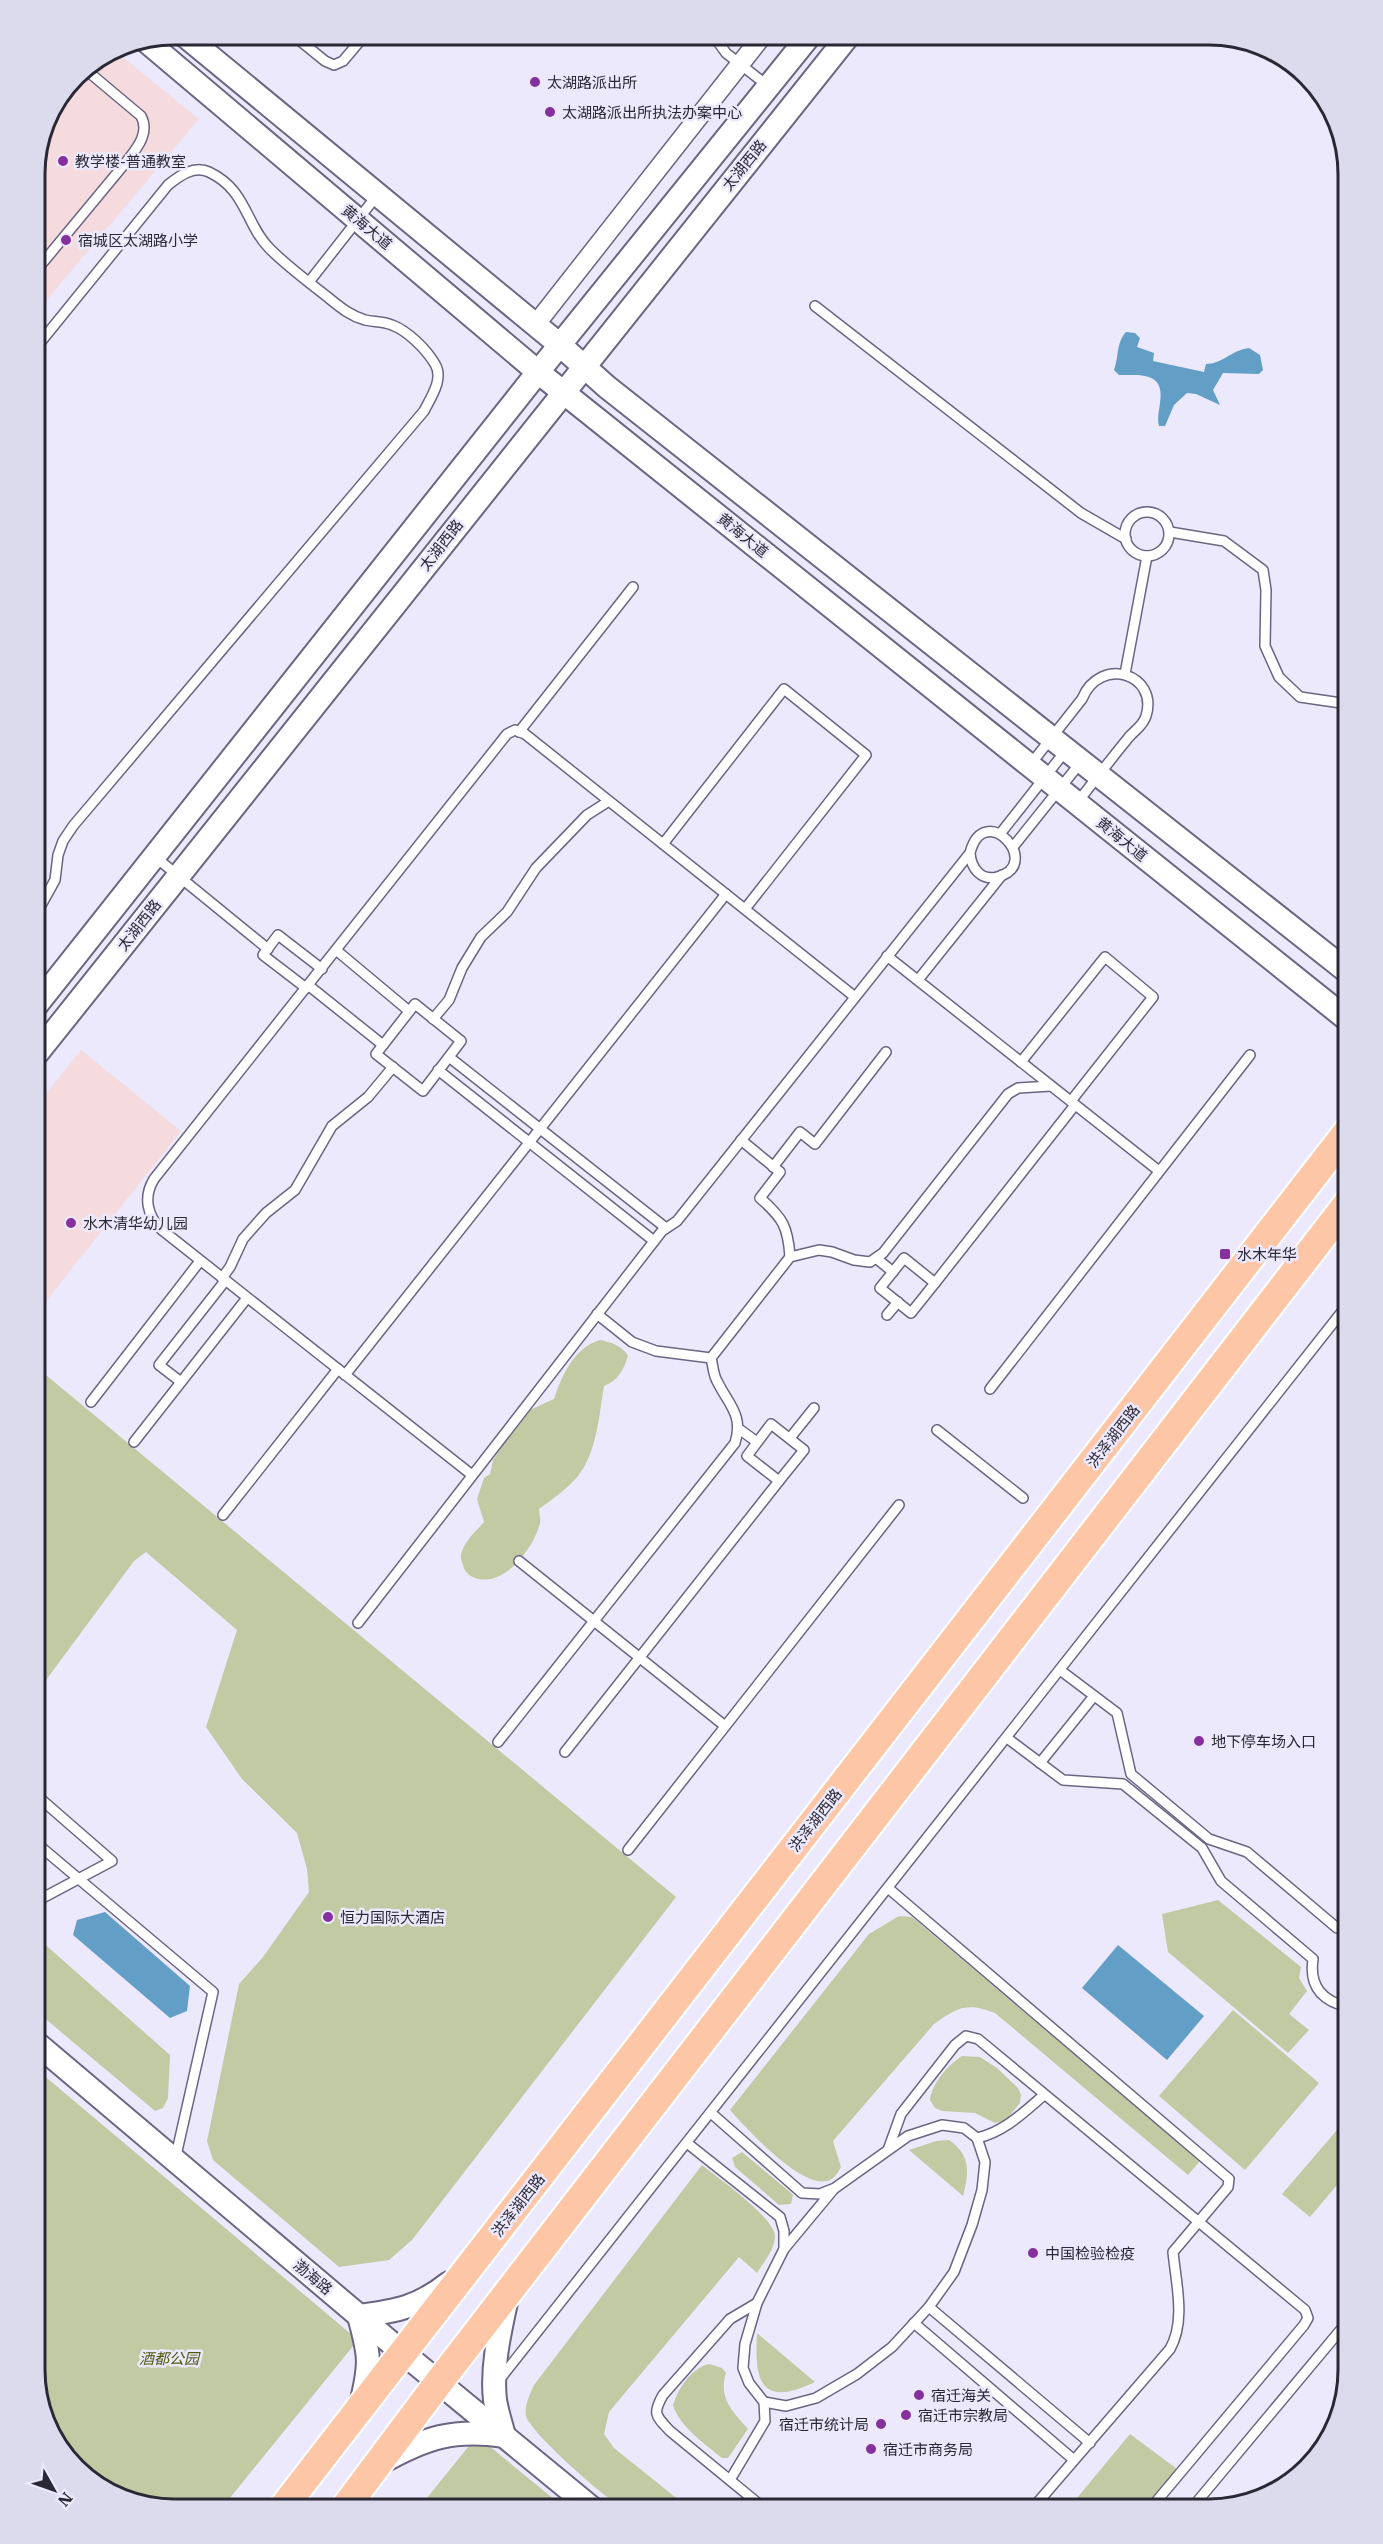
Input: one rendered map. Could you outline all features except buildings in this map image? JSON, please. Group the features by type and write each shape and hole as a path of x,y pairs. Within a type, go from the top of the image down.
{"main road":[{"name":"洪泽湖西路","path":"290,2499 1338,1144"},
{"path":"1310,1181 1334,1182 1338,1187"},
{"path":"352,2499 439,2382 1338,1217"},
{"path":"278,2499 320,2460"}],"street":[{"path":"197,45 536,324 616,394 1338,964"},
{"path":"536,324 755,45"},
{"name":"太湖西路","path":"45,994 538,372 802,45"},
{"name":"太湖西路","path":"45,1043 562,391 841,45"},
{"name":"黄海大道","path":"158,46 538,372 1338,1013"},
{"name":"渤海路","path":"45,2051 403,2353 581,2499"},
{"path":"360,2408 369,2371 369,2352 359,2316 408,2308 431,2297 471,2265"},
{"path":"378,2464 431,2438 457,2433 481,2432 504,2436 495,2399 495,2384 499,2340 508,2293"}],"lane":[{"path":"306,45 325,61 334,65 343,61 356,45"},
{"path":"720,45 726,53 768,86"},
{"path":"45,260 127,161 144,134 145,128 141,116 92,75"},
{"path":"45,337 168,185 180,175 194,170 205,171 219,178 235,193 243,203 256,233 309,282 347,313 394,326 422,346 436,366 439,376 424,411 73,826 63,841 58,855 55,880 45,898"},
{"path":"309,282 378,194"},
{"path":"815,306 1082,513 1126,539 1133,551 1147,556 1154,555 1166,546 1170,532 1164,519 1158,514 1144,512 1131,518 1127,525 1126,539"},
{"path":"1170,532 1224,541 1263,570 1266,590 1266,646 1279,677 1300,697 1338,703"},
{"path":"1125,674 1147,556"},
{"path":"519,732 633,586"},
{"path":"1000,834 1053,783 1075,756 1146,719 1147,697 1135,680 1125,674 1103,675 1094,680 1075,756 1053,783 1013,847"},
{"path":"663,844 784,689 867,755 745,909"},
{"path":"472,1475 155,1224 147,1201 148,1189 507,734 515,729 519,732 855,997"},
{"path":"1053,783 1075,756"},
{"path":"1053,783 1075,756"},
{"path":"433,1019 449,1000 462,968 481,937 507,912 525,889 536,868 587,815 609,801"},
{"path":"358,1623 654,1241 666,1228 677,1221 970,853 975,840 989,833 1000,834 1009,840 1013,847 1014,861 918,981"},
{"path":"970,853 970,861 978,873 991,878 1002,875"},
{"path":"154,856 268,949"},
{"path":"223,1515 529,1143 726,894"},
{"path":"322,969 278,935 263,955 383,1045"},
{"path":"336,950 409,1011"},
{"path":"888,956 1159,1171"},
{"path":"935,1283 904,1258 880,1288 911,1313 935,1283 1073,1103 1153,997 1105,957 1021,1062"},
{"path":"415,1004 433,1019 461,1041 423,1091 376,1054 415,1004"},
{"path":"773,1167 800,1132 815,1144 886,1052"},
{"path":"990,1389 1250,1055"},
{"path":"448,1057 666,1228"},
{"path":"181,1382 159,1365 224,1279 243,1239 266,1213 295,1190 332,1126 368,1097 393,1067"},
{"path":"438,1071 654,1241"},
{"path":"498,1742 735,1443 739,1429 736,1416 715,1379 711,1358 790,1257 819,1250 870,1262 883,1253 1008,1095 1018,1088 1051,1086"},
{"path":"741,1140 780,1172 760,1198 777,1213 785,1225 790,1257"},
{"path":"876,1258 892,1272"},
{"path":"91,1402 200,1261"},
{"path":"134,1442 247,1298"},
{"path":"887,1315 898,1302"},
{"path":"597,1314 632,1342 656,1352 711,1358"},
{"path":"474,2411 1338,1317"},
{"path":"789,1438 814,1407"},
{"path":"565,1752 804,1450 771,1424 747,1456 779,1481"},
{"path":"739,1429 757,1442"},
{"path":"937,1430 1023,1498"},
{"path":"628,1850 899,1505"},
{"path":"519,1561 725,1726"},
{"path":"1060,1670 1118,1713 1131,1774 1209,1839 1247,1852 1338,1928"},
{"path":"1040,1763 1094,1696"},
{"path":"1007,1738 1063,1780 1123,1784 1203,1848 1221,1881 1313,1959 1311,1973 1315,1986 1324,1997 1338,2004"},
{"path":"45,1803 112,1861 45,1896"},
{"path":"45,1851 213,1992 175,2160"},
{"path":"888,1888 1229,2179 1228,2187 1173,2252 1178,2301 1177,2337 1170,2349 1041,2499"},
{"path":"888,2150 900,2114 955,2045 966,2036 978,2039 1305,2310 1308,2318 1304,2325 1159,2499"},
{"path":"977,2138 993,2135 1044,2095"},
{"path":"711,2113 802,2193 820,2194 835,2188 908,2136 942,2125 964,2128 977,2138 985,2162 982,2190 972,2225 954,2272 929,2307 892,2347 857,2374 816,2398 786,2406 764,2402"},
{"path":"687,2143 780,2217 784,2231 784,2249"},
{"path":"730,2480 765,2421 764,2402 749,2383 743,2368 745,2344 757,2303 784,2249 835,2188"},
{"path":"753,2499 670,2431 657,2417 656,2407 663,2395 730,2319 757,2303"},
{"path":"929,2307 1090,2443"},
{"path":"914,2323 1074,2460"},
{"path":"1200,2499 1338,2333"}],"shaded area":[{"name":"宿城区太湖路小学","path":"122,56 199,119 45,302 46,157 58,117 72,96 89,77"},
{"name":"水木清华幼儿园","path":"81,1050 181,1131 45,1302 45,1095"}],"green space":[{"path":"600,1340 620,1347 628,1356 620,1374 604,1386 593,1445 584,1466 569,1485 539,1509 540,1521 537,1533 516,1564 497,1577 486,1580 473,1577 464,1569 461,1555 469,1539 484,1522 477,1499 484,1478 490,1474 493,1460 530,1410 554,1399 565,1372 576,1356 583,1349"},
{"path":"45,1374 676,1897 412,2240 389,2260 339,2267 213,2160 207,2141 239,1984 263,1957 309,1892 307,1869 297,1833 242,1779 206,1727 237,1630 146,1552 134,1561 45,1681"},
{"path":"1218,1900 1301,1967 1299,1978 1307,1991 1289,2014 1309,2030 1288,2053 1168,1952 1162,1914"},
{"path":"899,1916 912,1917 1200,2161 1188,2175 995,2013 970,2007 956,2010 934,2024 833,2141 841,2167 833,2178 822,2182 809,2178 778,2158 730,2110 869,1934"},
{"path":"45,1944 170,2055 168,2098 163,2108 155,2111 45,2018"},
{"path":"1233,2010 1319,2083 1245,2170 1159,2096"},
{"path":"962,2056 980,2057 997,2068 1018,2088 1021,2095 1020,2103 1005,2121 995,2123 975,2113 942,2111 935,2108 930,2100 937,2081 951,2064"},
{"name":"酒都公园","path":"45,2076 358,2340 229,2499 166,2499 149,2497 117,2486 89,2467 77,2455 62,2434 55,2419 47,2395 45,2378"},
{"path":"1338,2129 1338,2184 1310,2217 1282,2194"},
{"path":"949,2140 965,2158 967,2172 963,2196 909,2150 936,2141"},
{"path":"742,2152 793,2195 791,2204 779,2205 735,2167 732,2158"},
{"path":"702,2165 744,2198 772,2228 775,2241 757,2273 739,2257 609,2412 604,2434 614,2448 678,2499 610,2499 604,2494 555,2451 531,2424 526,2412 534,2385"},
{"path":"757,2333 815,2382 783,2392 772,2391 765,2386 757,2365"},
{"path":"709,2364 722,2368 726,2373 725,2397 732,2410 748,2429 728,2458 722,2458 694,2435 682,2422 673,2406 686,2380 696,2370"},
{"path":"1130,2434 1177,2469 1152,2499 1077,2498"},
{"path":"477,2436 554,2499 426,2499"}],"water":[{"path":"1126,332 1135,333 1140,338 1137,347 1154,353 1153,361 1204,372 1206,364 1217,362 1237,351 1249,348 1260,355 1263,370 1259,374 1223,373 1213,390 1220,405 1196,394 1187,393 1174,405 1165,426 1159,426 1161,393 1155,381 1150,377 1119,375 1114,370 1119,345"},
{"path":"105,1912 190,1986 187,2011 170,2018 73,1935 77,1920"},
{"path":"1118,1945 1204,2016 1167,2060 1082,1988"}],"place":[{"name":"太湖路派出所","path":"535,82"},
{"name":"太湖路派出所执法办案中心","path":"550,112"},
{"name":"教学楼-普通教室","path":"63,161"},
{"name":"宿城区太湖路小学","path":"66,240"},
{"name":"水木清华幼儿园","path":"71,1223"},
{"name":"水木年华","path":"1225,1254"},
{"name":"地下停车场入口","path":"1199,1741"},
{"name":"恒力国际大酒店","path":"328,1917"},
{"name":"中国检验检疫","path":"1033,2253"},
{"name":"宿迁海关","path":"919,2395"},
{"name":"宿迁市宗教局","path":"906,2415"},
{"name":"宿迁市统计局","path":"881,2424"},
{"name":"宿迁市商务局","path":"871,2449"}]}
